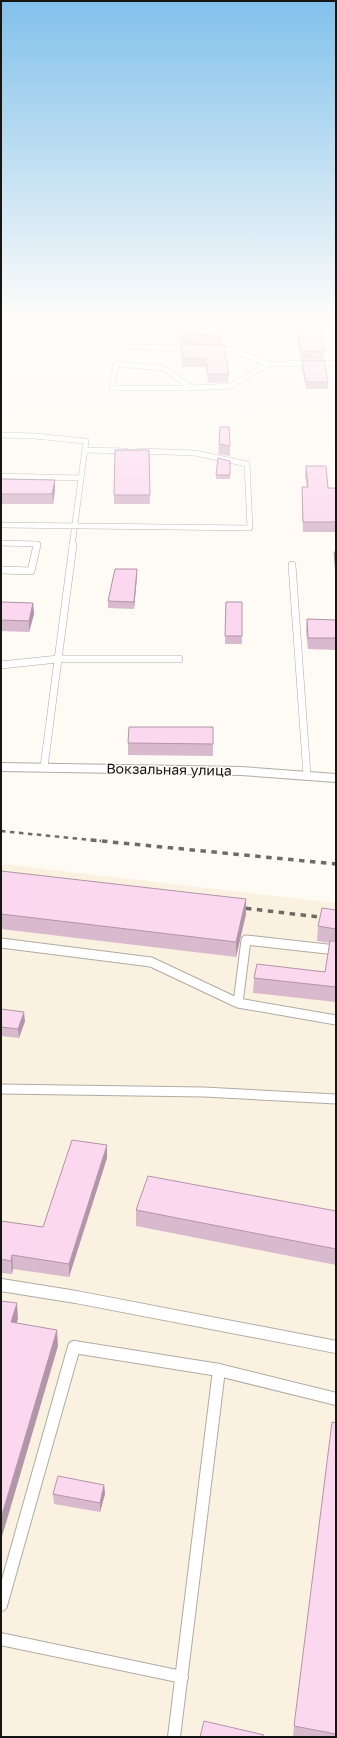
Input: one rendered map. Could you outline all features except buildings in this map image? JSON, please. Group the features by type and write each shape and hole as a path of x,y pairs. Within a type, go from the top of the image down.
{"street":[{"name":"Вокзальная улица","path":"1,767 241,771 336,778"}],"lane":[{"path":"1,435 34,436 86,441 44,767"},
{"path":"1,525 250,528 247,464 195,453 85,450"},
{"path":"1,476 81,478"},
{"path":"1,543 37,544 31,571 1,570"},
{"path":"292,564 306,775"},
{"path":"1,665 58,659 179,659"},
{"path":"238,1003 246,940 336,950"},
{"path":"1,943 151,962 238,1003 336,1020"},
{"path":"1,1089 204,1092 336,1099"},
{"path":"1,1285 76,1297 336,1348"},
{"path":"1,1605 74,1347 219,1370 336,1399"},
{"path":"174,1737 219,1370"},
{"path":"1,1639 182,1677"}],"shaded area":[{"path":"1,864 336,903 336,1737 1,1737"}],"railway":[{"path":"1,831 91,840"},
{"path":"91,840 336,864"},
{"path":"91,840 101,841"},
{"path":"235,907 336,919"}]}
